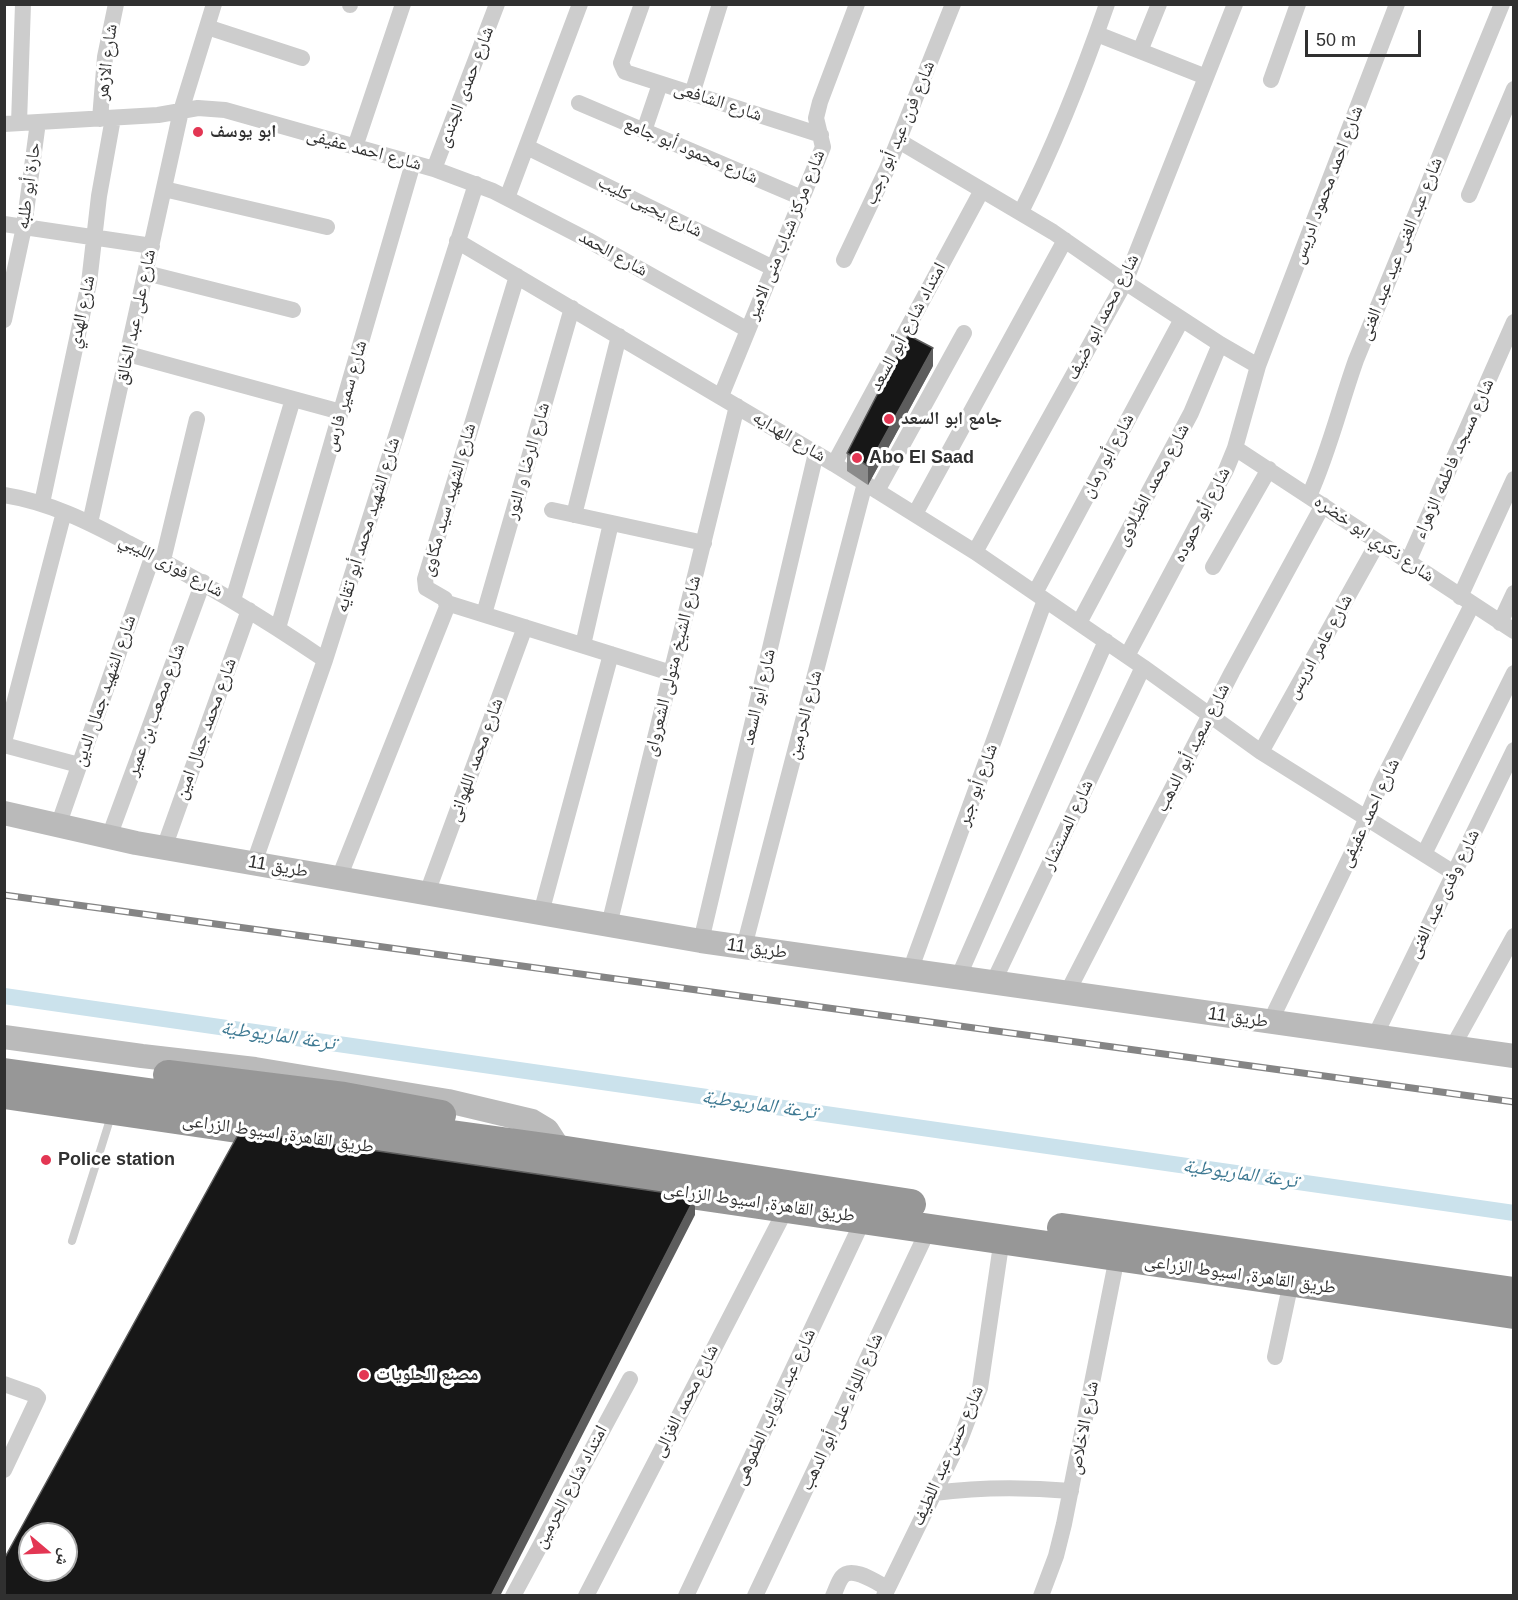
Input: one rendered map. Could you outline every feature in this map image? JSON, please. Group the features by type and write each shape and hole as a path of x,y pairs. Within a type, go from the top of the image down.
{"highway":[{"path":"4,1055 344,1097 431,1112 479,1124 491,1129 506,1142"},
{"name":"طريق القاهرة, اسيوط الزراعى","path":"4,1073 506,1142 1044,1225 1514,1292"},
{"name":"طريق القاهرة, اسيوط الزراعى","path":"4,1094 112,1110 242,1134 787,1207 1514,1314"}],"street":[{"path":"12,124 23,4"},
{"name":"شارع الازهر","path":"107,119 105,57 116,4"},
{"name":"شارع على عبد الخالق","path":"90,524 181,111 214,4"},
{"path":"355,147 404,4"},
{"name":"شارع حمدى الجندى","path":"434,169 497,4"},
{"path":"507,198 580,4"},
{"name":"شارع الشافعى","path":"642,4 621,63 625,72 821,135"},
{"path":"692,94 720,4"},
{"name":"شارع مركز شباب منى الامير","path":"721,396 823,147 816,118 857,4"},
{"name":"شارع فرن عيد أبو رجب","path":"844,260 898,141 953,4"},
{"path":"1021,212 1059,134 1107,4"},
{"path":"1140,51 1159,4"},
{"name":"شارع محمد ابو ضيف","path":"975,552 1125,282 1235,4"},
{"path":"1271,80 1298,4"},
{"name":"شارع احمد محمود ادريس","path":"1258,366 1397,4"},
{"name":"شارع عبد الغنى عيد عبد الغنى","path":"1316,500 1342,399 1356,360 1502,4"},
{"path":"207,27 302,58"},
{"path":"1097,34 1206,77"},
{"path":"644,131 660,84"},
{"path":"1469,195 1514,89"},
{"name":"شارع محمود أبو جامع","path":"579,103 802,198"},
{"name":"شارع احمد عفيفى","path":"12,124 158,115 206,108 225,110 434,169 476,184"},
{"name":"شارع الهدي","path":"42,503 89,283 107,119"},
{"name":"حارة أبو طلبه","path":"4,320 24,226 38,122"},
{"path":"898,141 1021,212 1220,344 1258,366"},
{"name":"شارع يحيى كليب","path":"526,147 773,268"},
{"name":"شارع سمير فارس","path":"278,628 413,163"},
{"name":"شارع الحمد","path":"476,184 588,240 748,330"},
{"name":"شارع الشهيد محمد أبو تقايه","path":"254,863 326,660 476,184"},
{"path":"165,189 327,227"},
{"name":"امتداد شارع أبو السعد","path":"834,464 982,190"},
{"path":"4,224 152,246"},
{"path":"915,514 1065,240"},
{"name":"شارع الهدايه","path":"457,241 816,453 975,552 1143,666 1261,752 1454,873"},
{"path":"146,273 293,310"},
{"name":"شارع الشهيد سيد مكاوى","path":"339,878 447,603 445,599 426,588 424,579 517,276"},
{"name":"شارع الرضا و النور","path":"484,614 572,308"},
{"name":"شارع أبو رمان","path":"1040,597 1182,319"},
{"name":"شارع مسجد فاطمه الزهراء","path":"1408,562 1514,322"},
{"name":"شارع الحرمين","path":"744,947 871,487 964,333"},
{"path":"574,515 619,336"},
{"name":"شارع محمد الطبلاوى","path":"1079,623 1191,413 1220,344"},
{"path":"128,354 341,412"},
{"name":"شارع أبو حموده","path":"1127,656 1205,512 1235,447 1258,366"},
{"path":"233,600 293,399"},
{"name":"شارع الشيخ متولى الشعرواى","path":"609,925 737,406"},
{"name":"شارع الشهيد جمال الدين","path":"58,826 158,558 197,419"},
{"name":"شارع ذكري ابو خضره","path":"1235,447 1507,627"},
{"name":"شارع أبو السعد","path":"701,941 816,453"},
{"path":"1213,567 1269,470"},
{"name":"شارع احمد عفيفى","path":"1270,1022 1367,818 1466,601 1514,479"},
{"name":"شارع فوزى الليبي","path":"4,495 42,503 158,558 233,600 326,660"},
{"name":"شارع سعيد أبو الدهب","path":"1067,993 1210,715 1316,500"},
{"path":"552,510 704,543"},
{"path":"64,512 4,744 79,765"},
{"path":"584,645 611,523"},
{"name":"شارع عامر ادريس","path":"1261,752 1378,542"},
{"name":"شارع مصعب بن عمير","path":"109,837 203,582"},
{"path":"1507,627 1514,593"},
{"name":"شارع أبو جبر","path":"910,971 1040,597"},
{"path":"447,603 672,673"},
{"name":"شارع محمد جمال امين","path":"164,848 249,610"},
{"name":"شارع محمد اللهوانى","path":"427,893 525,627"},
{"path":"958,978 1106,641"},
{"path":"541,913 611,654"},
{"name":"شارع المستشار","path":"993,983 1143,666"},
{"path":"1424,854 1514,673"},
{"name":"شارع وفدى عبد الغنى","path":"1375,1036 1514,750"},
{"name":"طريق 11","path":"4,813 164,848 701,941 1514,1056"},
{"path":"1452,1048 1514,936"},
{"path":"4,1036 142,1056 255,1069 448,1101 532,1121 547,1130 560,1150"},
{"name":"شارع محمد الغزالى","path":"586,1596 787,1207"},
{"name":"شارع عبد التواب الطموهى","path":"686,1596 864,1218"},
{"name":"شارع اللواء على أبو الدهب","path":"755,1596 930,1228"},
{"name":"شارع حسن عبد اللطيف","path":"886,1592 972,1412 980,1388 1002,1238"},
{"name":"شارع الاخلاص","path":"1041,1596 1056,1556 1071,1491 1117,1257"},
{"path":"1275,1357 1291,1282"},
{"name":"امتداد شارع الحرمين","path":"513,1596 630,1379"},
{"path":"4,1384 38,1398 4,1470"},
{"path":"934,1493 968,1488 1002,1487 1071,1491"},
{"path":"834,1596 842,1577 849,1573 857,1574 886,1592"}],"lane":[{"path":"72,1241 112,1110"}],"building":[{"path":"908,335 933,348 868,466 847,453"},
{"name":"مصنع الحلويات","path":"240,1131 695,1197 491,1596 4,1596 4,1559 18,1534 18,1582 78,1582 78,1522 24,1522"}],"waterway":[{"name":"ترعة الماريوطية","path":"4,996 1514,1213"}],"railway":[{"path":"4,895 1514,1102"}],"place":[{"name":"ابو يوسف","path":"198,132"},
{"name":"جامع ابو السعد","path":"889,419"},
{"name":"Abo El Saad","path":"857,458"},
{"name":"Police station","path":"46,1160"},
{"name":"مصنع الحلويات","path":"364,1375"}]}
